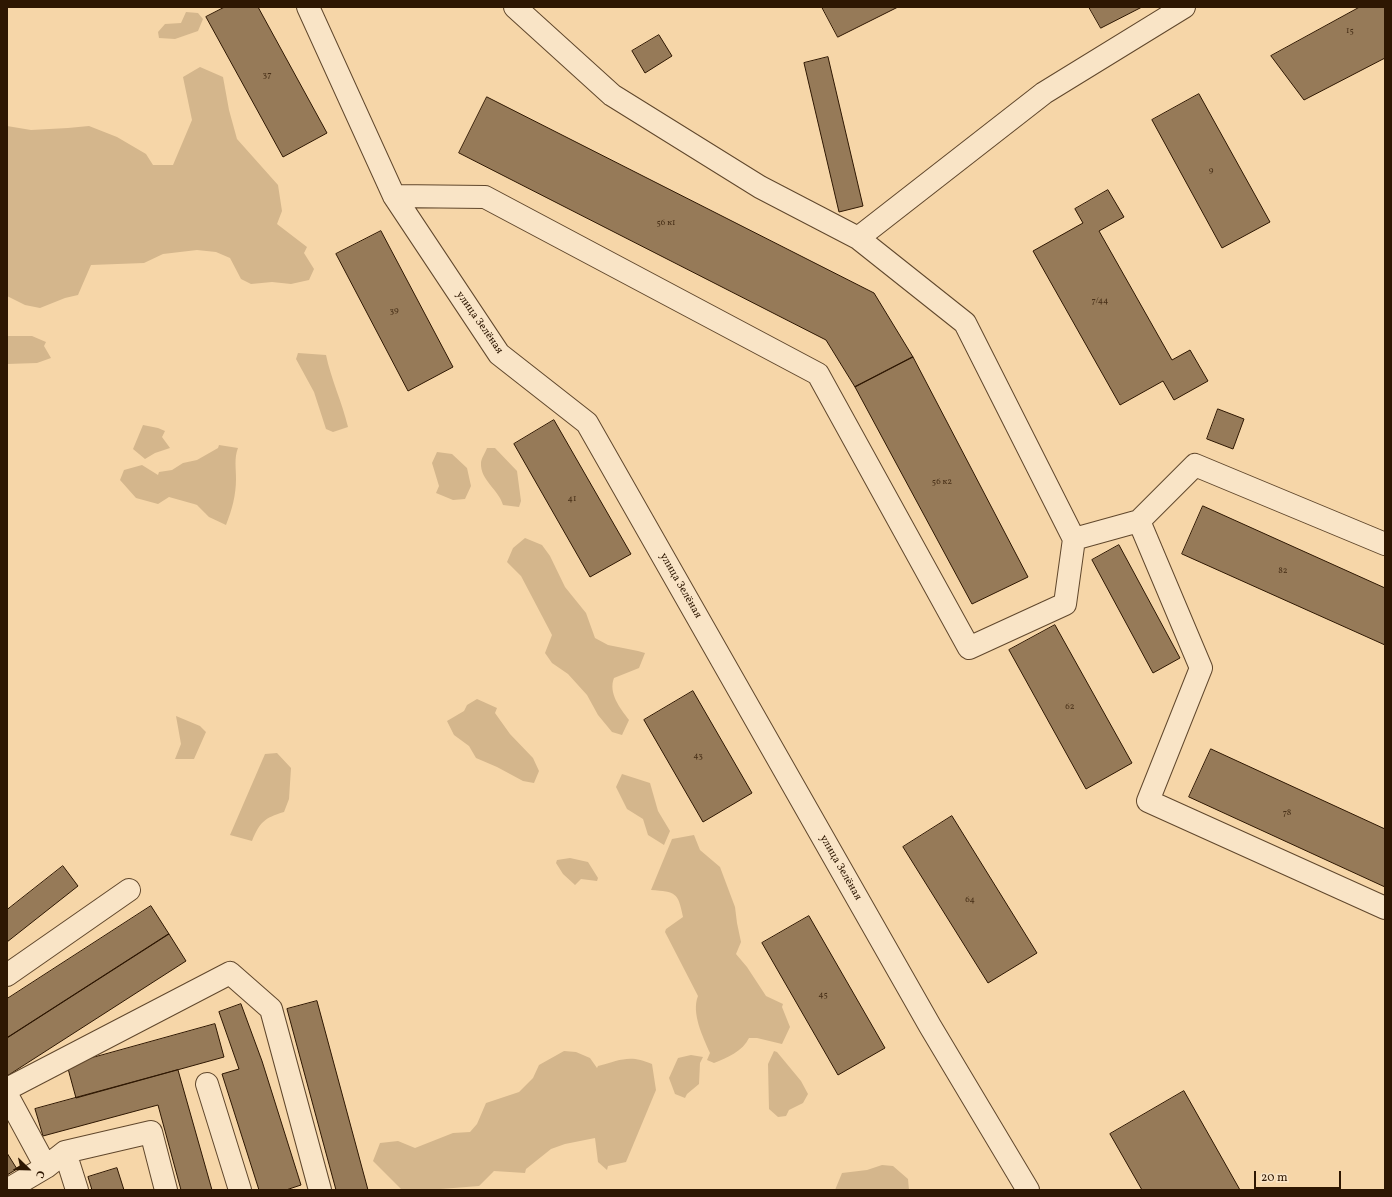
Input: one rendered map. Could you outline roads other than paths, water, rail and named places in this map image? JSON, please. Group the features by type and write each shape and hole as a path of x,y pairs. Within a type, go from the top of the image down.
{"street":[{"name":"улица Зелёная","path":"308,7 394,196 499,354 587,423 926,1019 1028,1190"},
{"path":"394,196 485,196 818,374 969,648 1065,604 1074,539 965,323 858,238 760,187 612,95 515,7"},
{"path":"858,238 1044,94 1184,7"},
{"path":"1074,539 1138,521 1195,465 1385,544"},
{"path":"1138,521 1201,668 1148,801 1385,908"},
{"path":"7,975 129,890"},
{"path":"7,1089 230,973 271,1008 320,1190"},
{"path":"207,1084 240,1190"},
{"path":"7,1095 46,1167"},
{"path":"7,1190 46,1167 65,1152 151,1132 166,1190"},
{"path":"65,1152 76,1190"}]}
